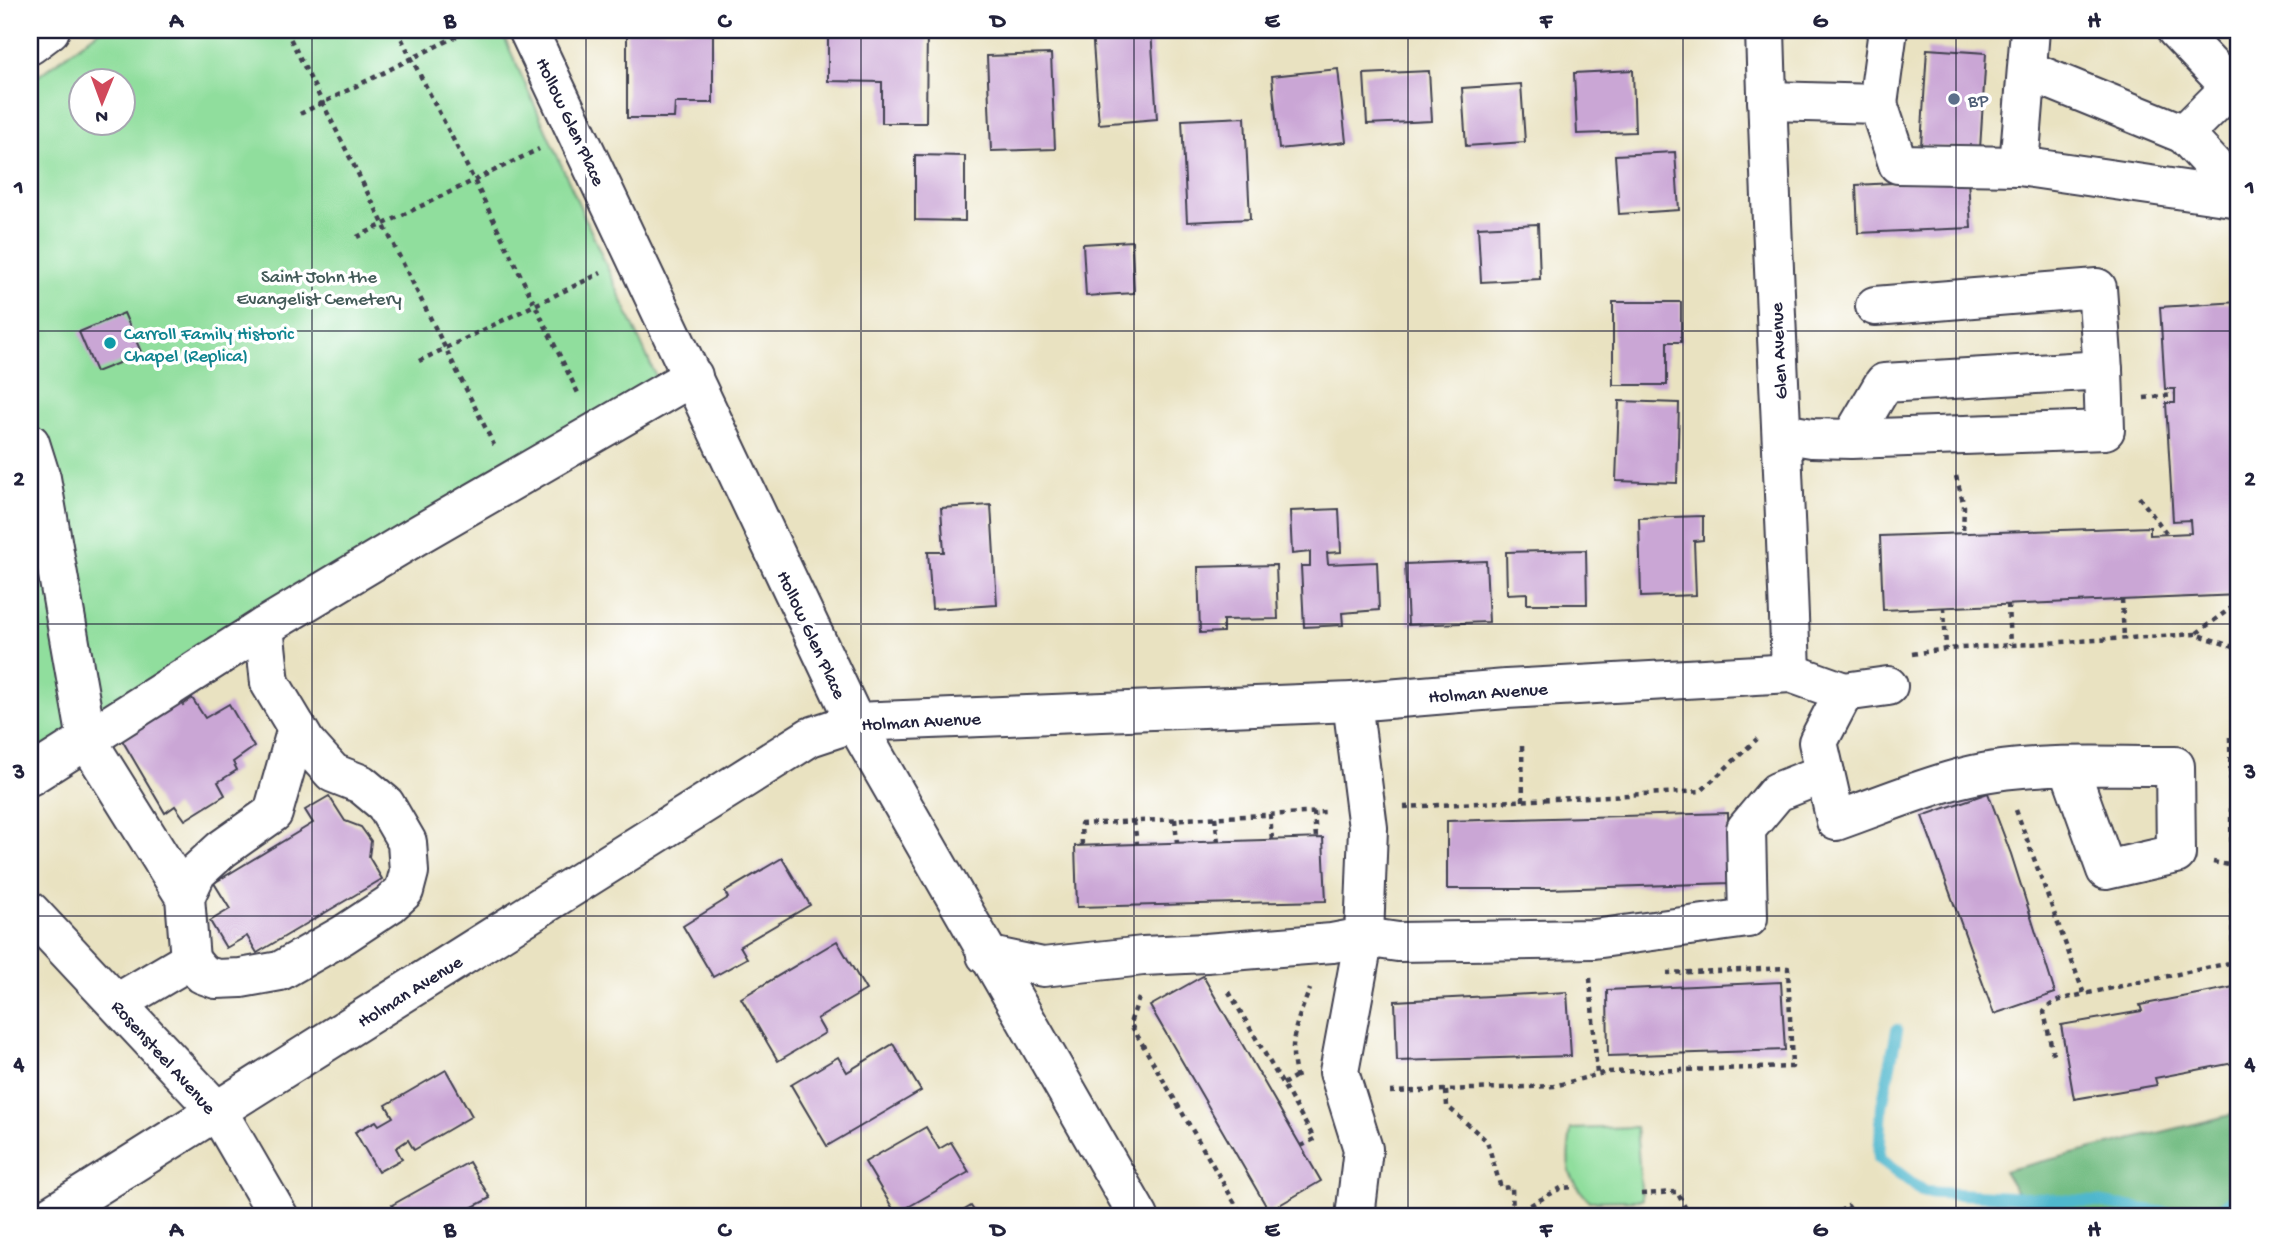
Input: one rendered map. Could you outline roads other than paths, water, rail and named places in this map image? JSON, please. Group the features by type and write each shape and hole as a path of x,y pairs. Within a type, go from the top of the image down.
{"street":[{"path":"30,45 50,30"},
{"name":"Hollow Glen Place","path":"528,30 855,722 986,955 1139,1217"},
{"name":"Glen Avenue","path":"1765,30 1772,265 1782,433 1791,673"},
{"path":"1888,30 1878,104 1898,164 2019,166 2239,195"},
{"path":"2019,166 2030,30"},
{"path":"2176,30 2235,91 2184,134"},
{"path":"2027,70 2184,134 2239,195"},
{"path":"1767,101 1878,104"},
{"path":"1782,433 1812,438 1851,439 2105,430 2104,370 2097,288 1875,306"},
{"path":"1851,439 1884,383 2104,370"},
{"path":"30,776 264,626 693,376"},
{"path":"30,443 41,478 87,740 185,897 190,960 202,974 216,979 241,978 280,971 390,904 404,891 410,872 407,842 384,804 361,784 333,773 306,743 270,683 264,626"},
{"name":"Holman Avenue","path":"48,1217 810,737 855,722 1352,702 1506,689 1791,673 1843,692 1895,671"},
{"path":"1843,692 1818,742 1836,821 1958,778 2024,768 2069,767"},
{"path":"1352,702 1368,828 1364,937 1339,1072 1363,1149 1355,1217"},
{"path":"185,897 197,872 222,849 274,813 297,728"},
{"path":"986,955 1043,967 1143,956 1332,943 1364,937 1398,942 1594,939 1748,918 1746,829 1777,792 1825,773"},
{"name":"Rosensteel Avenue","path":"30,911 218,1112 279,1217"},
{"path":"117,1003 190,960"}],"waterway":[{"path":"1897,1030 1882,1106 1879,1158 1924,1192 2097,1202 2190,1217"},
{"path":"2212,1217 2239,1194"}],"place":[{"name":"BP","path":"1954,99"},
{"name":"Carroll Family Historic Chapel (Replica)","path":"110,343"}],"park label":[{"name":"Saint John the Evangelist Cemetery","path":"319,286"}]}
